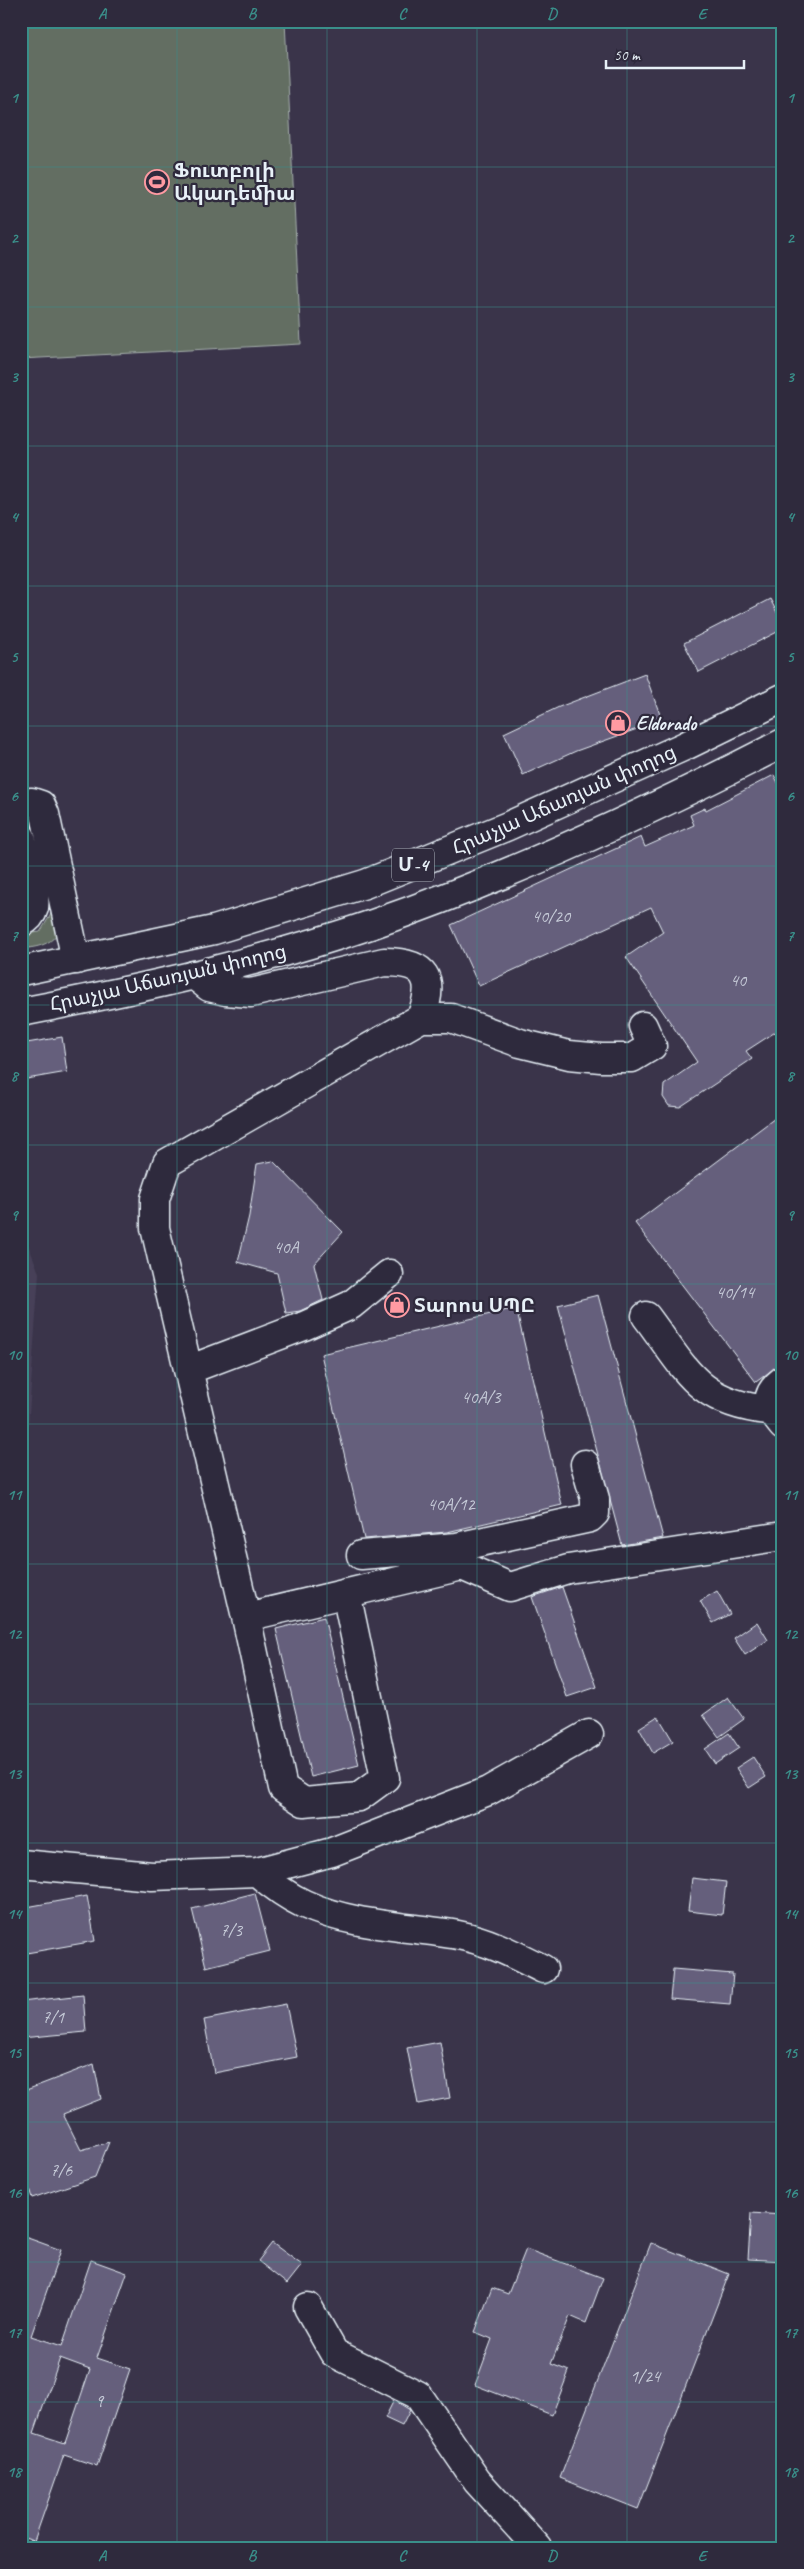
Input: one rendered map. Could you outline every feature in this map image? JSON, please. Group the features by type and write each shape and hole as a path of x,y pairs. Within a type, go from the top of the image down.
{"main road":[{"name":"Հրաչյա Աճառյան փողոց","path":"21,971 214,930 366,884 508,826 686,746 783,698"},
{"name":"Հրաչյա Աճառյան փողոց","path":"21,1012 224,969 372,924 530,862 778,750"},
{"path":"21,803 32,802 41,805 46,814 76,960"},
{"path":"21,837 34,899 34,910 29,918 21,923"},
{"path":"194,975 209,987 226,992 252,993 384,962 403,962 414,965 423,973 428,988 427,1002 422,1018"},
{"path":"346,1593 385,1778 359,1797 304,1802 283,1788 246,1617 156,1228 155,1199 167,1163 422,1018 451,1018 520,1043 568,1055 601,1058 632,1058 652,1046 643,1026"},
{"path":"188,1370 304,1326 351,1305 389,1274"},
{"path":"646,1316 695,1382 713,1396 776,1418"},
{"path":"776,1418 769,1399 777,1385 783,1380"},
{"path":"246,1617 346,1593 459,1556 590,1518 596,1514 595,1499 586,1464"},
{"path":"361,1555 459,1556 510,1587 568,1569 783,1536"},
{"path":"21,1864 152,1876 257,1872 332,1852 488,1791 589,1734"},
{"path":"257,1872 279,1890 306,1905 359,1920 460,1935 502,1948 543,1969"},
{"path":"308,2307 334,2353 418,2395 477,2481 538,2548"}],"shaded area":[{"path":"21,1226 39,1273 28,1428 21,1438"}],"green space":[{"name":"Ֆուտբոլի Ակադեմիա","path":"21,21 285,21 301,344 21,359"},
{"path":"53,905 58,933 51,941 21,949 21,935 40,932 50,916"}],"building":[{"path":"770,599 783,624 783,629 699,672 684,643"},
{"path":"645,674 662,720 576,751 523,775 504,733 559,707"},
{"path":"774,775 783,792 783,1027 746,1051 752,1059 680,1107 669,1106 663,1097 664,1085 697,1062 626,957 663,932 651,907 479,986 451,925 641,837 645,847 694,825 690,815 705,808 706,810"},
{"path":"62,1037 67,1072 21,1080 21,1044"},
{"path":"783,1112 783,1362 756,1382 635,1223"},
{"path":"273,1161 343,1232 314,1264 323,1300 300,1311 286,1313 277,1273 238,1262 249,1216 257,1164"},
{"path":"598,1295 663,1538 622,1545 558,1305"},
{"path":"516,1308 562,1505 447,1532 364,1539 321,1354"},
{"path":"562,1587 597,1687 567,1697 532,1597"},
{"path":"717,1591 730,1614 713,1623 700,1601"},
{"path":"324,1617 359,1765 311,1777 276,1629"},
{"path":"757,1622 768,1640 745,1655 734,1638"},
{"path":"728,1697 744,1719 719,1737 703,1715"},
{"path":"658,1716 673,1741 653,1753 639,1728"},
{"path":"729,1733 739,1748 715,1764 705,1749"},
{"path":"753,1757 766,1777 749,1788 736,1768"},
{"path":"692,1878 726,1882 722,1915 688,1911"},
{"path":"255,1893 270,1951 206,1967 192,1909"},
{"path":"87,1896 95,1941 21,1954 21,1908"},
{"path":"673,1969 733,1974 730,2004 670,1999"},
{"path":"83,1995 86,2032 21,2038 21,2002"},
{"path":"286,2004 297,2057 214,2073 204,2020"},
{"path":"440,2042 450,2098 418,2104 407,2048"},
{"path":"94,2064 101,2099 63,2114 81,2150 109,2142 95,2177 32,2198 21,2162 21,2092"},
{"path":"751,2213 783,2215 783,2261 748,2259"},
{"path":"25,2237 61,2250 31,2336 62,2346 91,2260 127,2273 97,2358 130,2369 97,2466 64,2455 34,2541 21,2537 21,2249","holes":["60,2358 90,2369 65,2443 34,2433"]},
{"path":"272,2243 302,2265 287,2284 258,2261"},
{"path":"651,2243 729,2274 638,2509 560,2478"},
{"path":"526,2249 603,2278 586,2323 570,2316 551,2364 569,2371 552,2415 475,2385 492,2339 475,2332 492,2288 508,2294"},
{"path":"394,2400 410,2410 402,2426 385,2418"}],"place":[{"name":"Ֆուտբոլի Ակադեմիա","path":"157,182"},
{"name":"Eldorado","path":"618,723"},
{"name":"Տարոս ՍՊԸ","path":"397,1305"}]}
